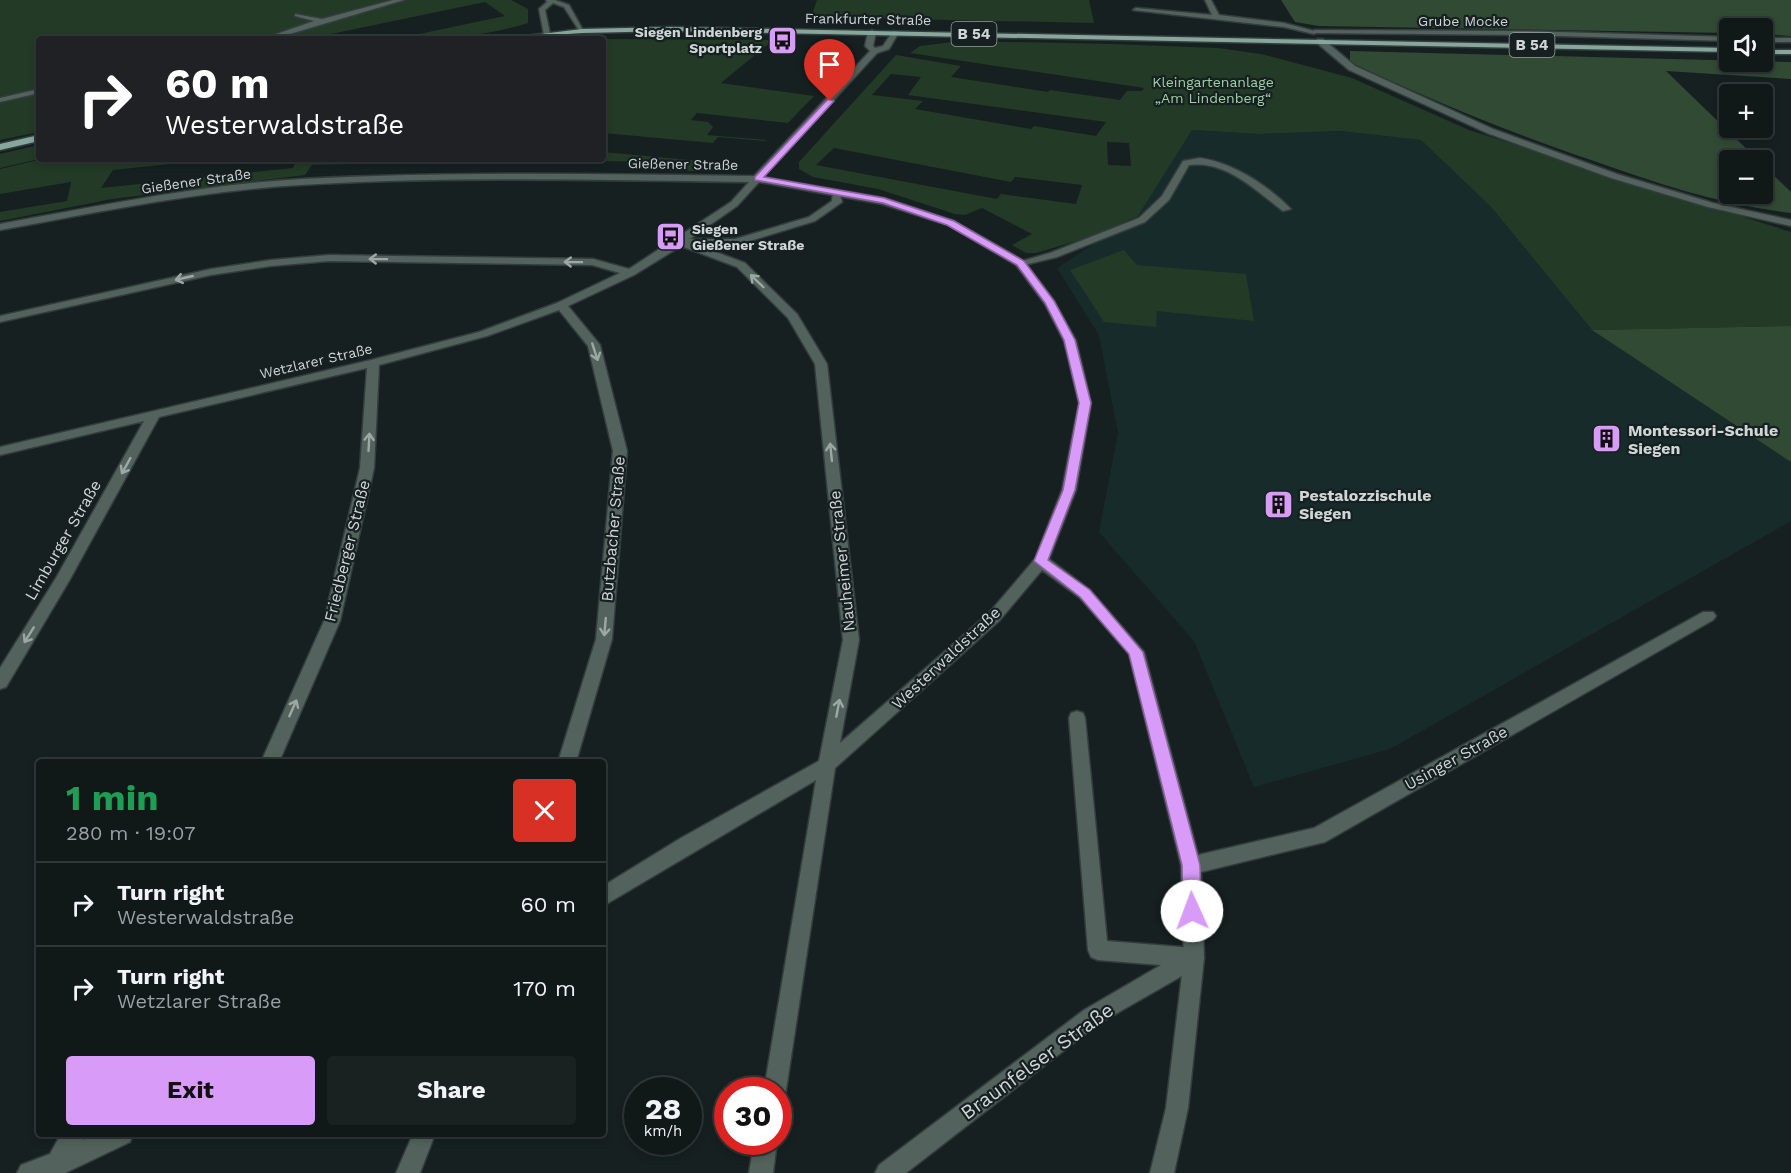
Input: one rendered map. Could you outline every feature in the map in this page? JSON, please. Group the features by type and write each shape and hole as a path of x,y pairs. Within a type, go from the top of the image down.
{"main road":[{"name":"Frankfurter Straße","path":"529,36 582,31 671,29 1719,50"},
{"path":"1773,51 1791,52"},
{"path":"0,147 36,139"}],"street":[{"path":"275,36 401,0"},
{"path":"1208,0 1218,19"},
{"path":"546,34 542,9 551,1 567,6 582,31"},
{"name":"Grube Mocke","path":"1136,10 1165,11 1284,25 1314,32 1525,33 1719,39"},
{"path":"297,15 322,21"},
{"path":"872,32 869,46 874,51"},
{"name":"Wetzlarer Straße","path":"0,451 373,363 483,334 561,305 630,273 680,242 734,204 874,51 886,47 895,32"},
{"path":"1314,32 1320,41 1352,68 1490,131 1614,176 1711,205 1791,223"},
{"path":"1773,40 1791,40"},
{"path":"0,100 36,92"},
{"path":"1020,263 1053,255 1142,220 1166,198 1185,163 1198,160 1213,161 1232,170 1286,209"},
{"name":"Gießener Straße","path":"0,227 161,198 299,182 518,176 758,178"},
{"name":"Westerwaldstraße","path":"606,895 688,844 827,765 994,617 1041,561 1069,490 1085,403 1070,340 1050,303 1020,263 951,223 884,201 758,178"},
{"path":"680,242 736,242 812,219 837,202 836,194"},
{"name":"Nauheimer Straße","path":"680,242 741,265 793,316 821,364 851,640 827,765 777,1077"},
{"path":"0,319 211,272 271,263 329,258 593,262 630,273"},
{"name":"Butzbacher Straße","path":"561,305 594,345 621,451 604,639 568,759"},
{"name":"Friedberger Straße","path":"271,759 332,621 367,468 373,363"},
{"name":"Limburger Straße","path":"0,682 62,581 154,415"},
{"path":"1041,561 1085,594 1136,652 1191,865 1194,958 1177,1108 1162,1173"},
{"name":"Usinger Straße","path":"1191,865 1318,836 1708,616"},
{"path":"1077,718 1098,950 1194,958"},
{"name":"Braunfelser Straße","path":"887,1173 1091,1017 1194,958"},
{"path":"55,1168 72,1137"},
{"path":"29,1173 55,1168 116,1137"},
{"path":"408,1173 423,1137"},
{"path":"761,1173 764,1155"}],"shaded area":[{"path":"1192,130 1258,134 1341,131 1421,140 1492,208 1592,330 1791,462 1791,521 1390,749 1254,787 1194,641 1099,532 1118,433 1099,335 1057,268 1138,215"}],"green space":[{"path":"0,0 511,0 528,9 528,23 462,36 409,36 505,16 485,2 331,34 333,36 36,36 36,133 0,140"},
{"path":"817,0 1089,0 1094,23 811,17"},
{"path":"1281,0 1791,0 1791,36 1773,35 1773,18 1719,18 1719,33 1319,26 1295,22"},
{"path":"606,39 773,40 721,83 814,96 788,123 697,113 691,120 708,122 713,127 707,135 767,140 718,137 713,143 606,133"},
{"name":"Kleingartenanlage „Am Lindenberg“","path":"960,41 1218,48 1261,54 1352,78 1469,130 1791,232 1791,326 1592,330 1492,208 1421,140 1341,131 1258,134 1192,130 1138,216 1093,236 1036,253 1026,253 1012,245 1032,234 982,208 965,215 955,214 878,189 813,177 799,169 799,162 896,55 961,66 951,77 1048,92 1050,90 1120,100 1127,91 1142,91 1144,88 910,53 920,46","holes":["891,74 921,77 908,95 1106,122 1096,136 1034,126 1031,129 915,109 923,101 872,95","1107,142 1129,143 1131,166 1108,165","834,148 1011,182 1015,177 1082,185 1076,204 1001,194 997,199 816,165"]},
{"path":"1350,51 1719,60 1719,72 1773,72 1773,62 1791,62 1791,79 1666,71 1719,122 1719,138 1735,138 1748,150 1719,150 1719,200 1642,178 1531,139 1350,62"},
{"path":"36,146 36,160 0,168 0,154"},
{"path":"606,152 701,161 697,171 668,171 671,162 606,161"},
{"path":"36,161 189,162 113,170 101,188 293,168 296,162 440,162 312,165 305,175 112,199 0,221 0,212 67,201 71,182 0,194 0,169"},
{"path":"1773,175 1791,192 1791,213 1737,204 1773,204"},
{"path":"1124,250 1137,265 1246,274 1254,321 1157,311 1156,327 1104,322 1070,270"},
{"path":"1791,326 1791,462 1592,330"}],"place":[{"name":"Siegen Lindenberg Sportplatz","path":"783,40"},
{"name":"Siegen Gießener Straße","path":"671,237"},
{"name":"Montessori-Schule Siegen","path":"1607,439"},
{"name":"Pestalozzischule Siegen","path":"1278,504"}],"route":[{"path":"830,101 758,178 884,201 951,223 1020,263 1050,303 1070,340 1085,403 1069,490 1041,561 1085,594 1136,652 1191,865 1192,911"}]}
